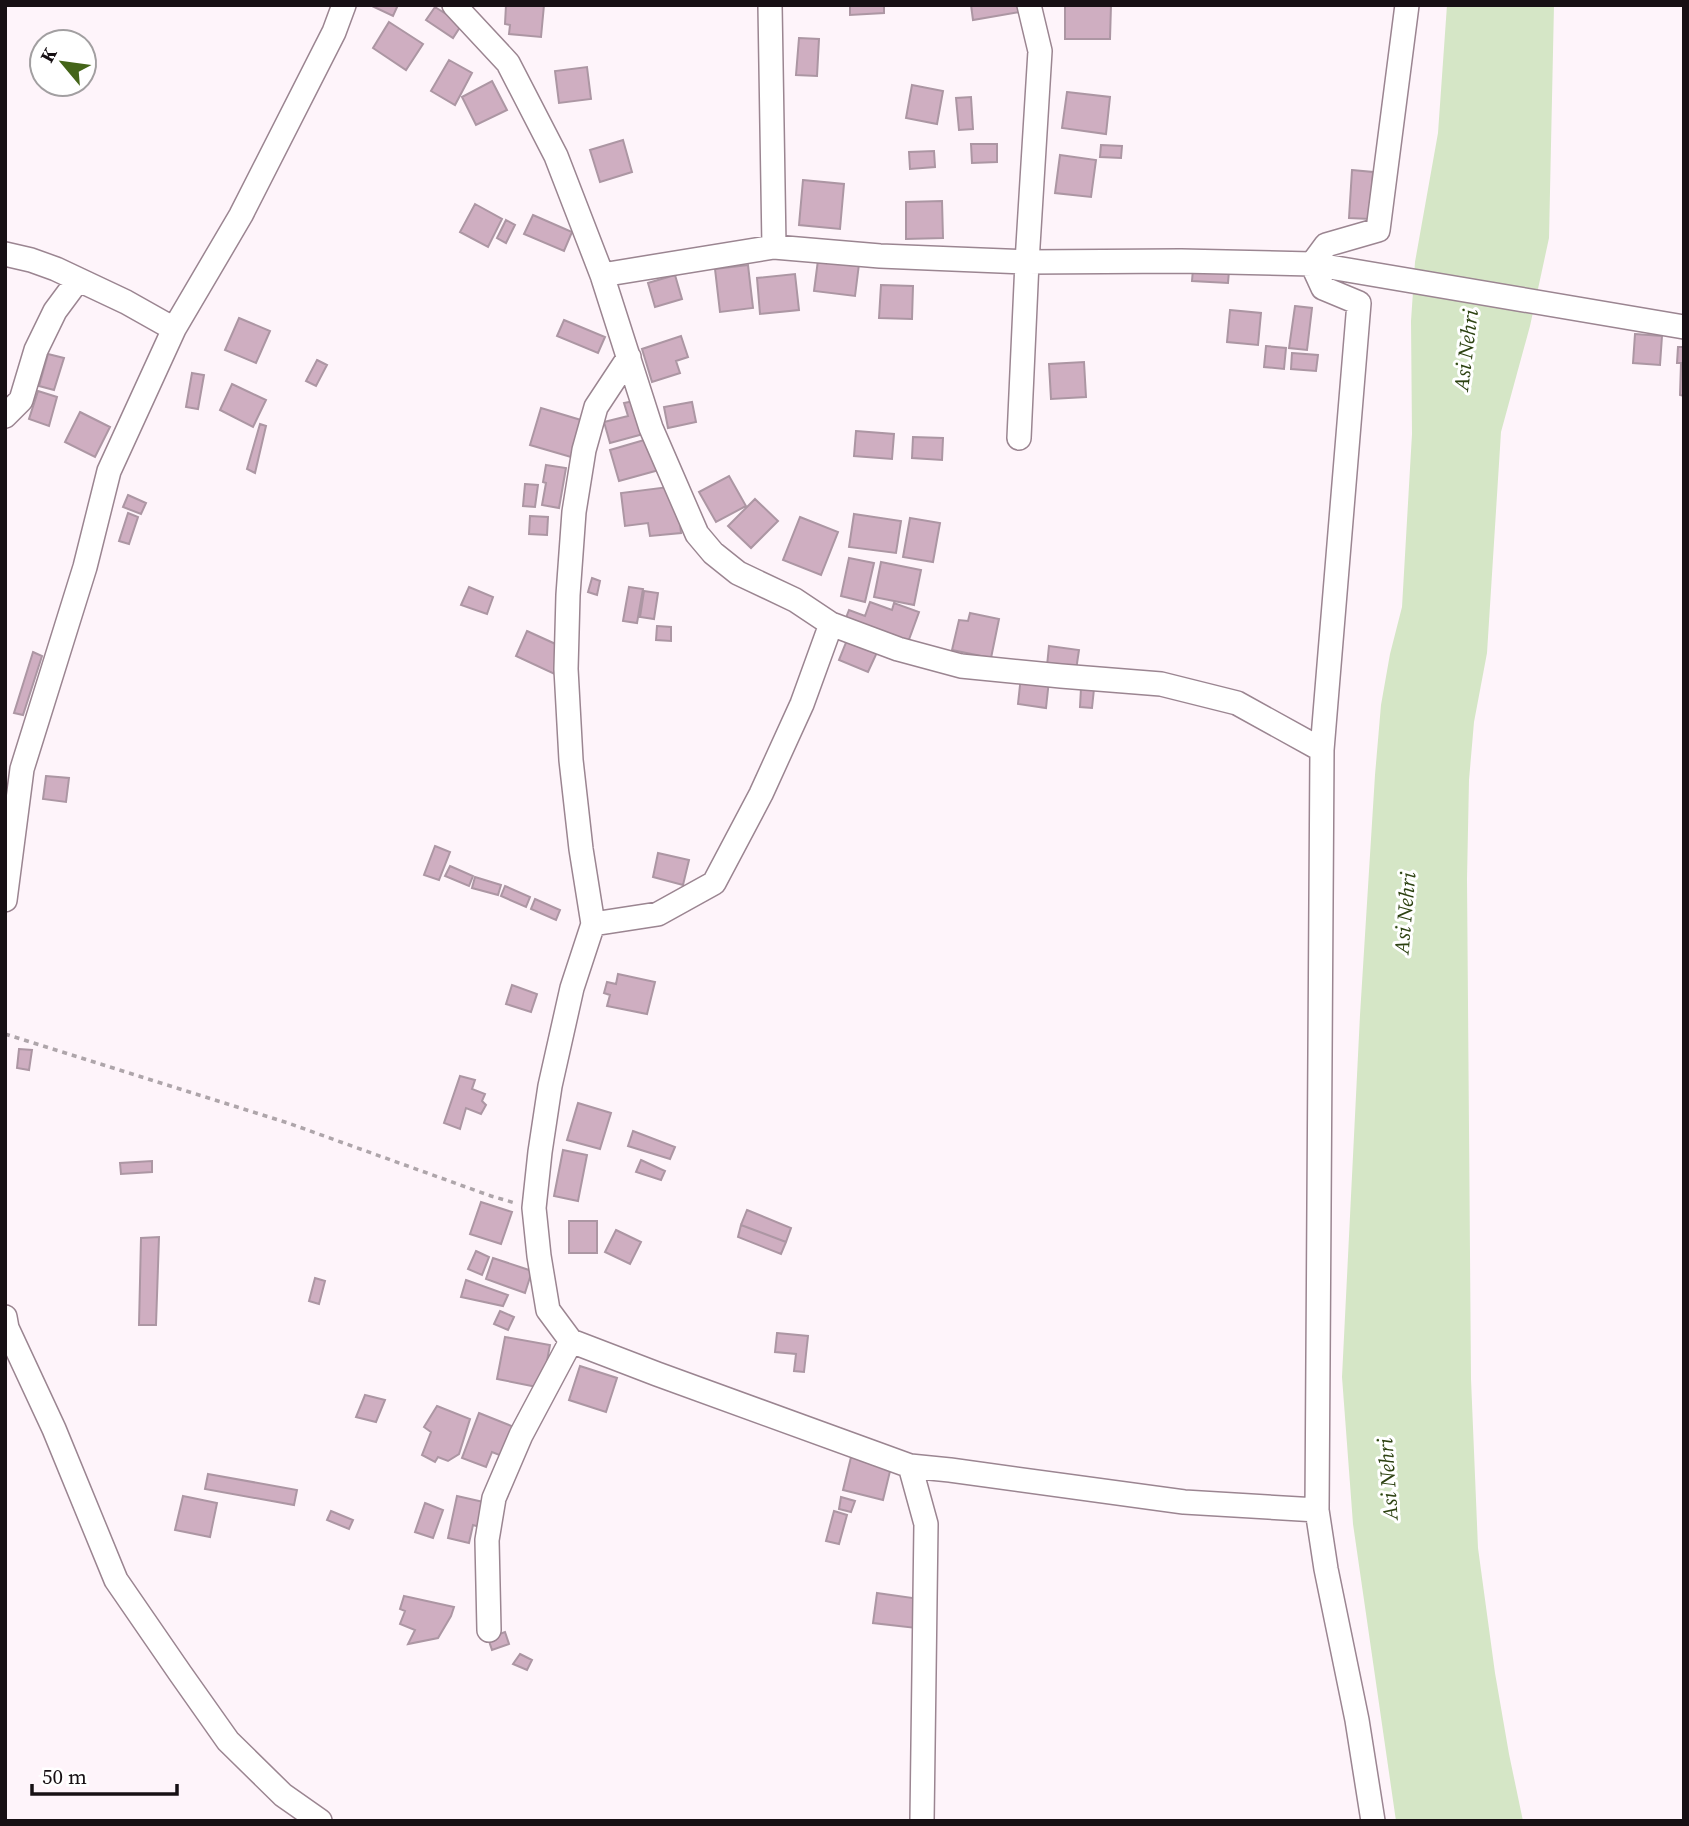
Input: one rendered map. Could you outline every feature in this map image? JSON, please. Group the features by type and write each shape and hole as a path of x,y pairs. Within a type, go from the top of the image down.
{"street":[{"path":"5,900 22,769 85,567 109,471 174,329 241,215 334,32 344,5"},
{"path":"454,5 508,63 556,156 602,275 651,428 697,534 713,553 738,573 795,600 831,624 898,649 961,666 1161,684 1237,703 1322,750"},
{"path":"771,5 774,247"},
{"path":"1019,438 1040,51 1029,5"},
{"path":"1312,264 1326,245 1378,230 1408,5"},
{"path":"602,275 774,247 880,256 1027,262 1312,264 1684,327"},
{"path":"5,254 56,269 126,302 174,329"},
{"path":"1312,264 1323,288 1359,303 1322,750 1317,1510 1373,1821"},
{"path":"5,416 21,400 36,350 55,311 78,281"},
{"path":"629,357 596,407 584,450 574,512 566,668 571,760 593,924 572,988 550,1086 540,1152 534,1208 548,1310 571,1341 910,1466 1184,1502 1317,1510"},
{"path":"593,924 658,914 714,883 761,794 802,704 831,624"},
{"path":"5,1317 7,1328 54,1429 116,1580 228,1741 283,1794 320,1821"},
{"path":"489,1630 487,1540 494,1498 521,1435 571,1341"},
{"path":"910,1466 926,1524 922,1821"}],"path":[{"path":"5,1034 288,1123 491,1196 534,1208"}],"water":[{"name":"Asi Nehri","path":"1447,5 1554,5 1549,238 1530,326 1501,432 1487,653 1474,722 1469,780 1467,879 1471,1379 1478,1548 1495,1673 1523,1821 1396,1821 1353,1524 1342,1377 1375,775 1381,705 1402,607 1412,434 1411,321 1415,262 1438,133"}],"building":[{"path":"370,5 398,5 393,16"},
{"path":"506,5 544,5 541,37 509,34 510,25 505,24"},
{"path":"850,5 884,5 884,13 850,15"},
{"path":"971,5 1019,5 1020,12 973,20"},
{"path":"1065,5 1111,5 1110,39 1065,39"},
{"path":"435,7 462,24 453,38 426,20"},
{"path":"389,22 423,44 406,70 373,48"},
{"path":"799,38 819,39 817,76 796,75"},
{"path":"449,60 472,73 455,105 431,91"},
{"path":"587,67 591,99 559,103 555,71"},
{"path":"492,81 507,110 476,125 462,97"},
{"path":"912,85 943,91 937,124 906,118"},
{"path":"1067,92 1110,97 1106,134 1062,128"},
{"path":"971,97 973,129 959,130 956,98"},
{"path":"623,140 632,172 600,182 590,150"},
{"path":"971,144 997,144 997,162 972,163"},
{"path":"1101,145 1122,146 1121,158 1100,157"},
{"path":"934,151 935,167 910,169 909,152"},
{"path":"1060,155 1096,160 1091,197 1055,193"},
{"path":"1352,170 1373,172 1370,219 1349,218"},
{"path":"803,180 844,184 840,229 799,225"},
{"path":"942,201 943,238 906,239 906,202"},
{"path":"475,204 502,219 488,247 460,232"},
{"path":"533,215 572,232 564,251 524,234"},
{"path":"506,220 515,225 506,243 497,238"},
{"path":"818,260 859,264 855,296 814,291"},
{"path":"748,265 753,308 720,312 715,269"},
{"path":"1193,269 1229,271 1228,283 1192,281"},
{"path":"795,274 799,310 760,314 757,278"},
{"path":"675,275 682,299 655,307 648,283"},
{"path":"881,285 913,286 912,319 879,318"},
{"path":"1295,306 1312,308 1307,350 1289,348"},
{"path":"1230,310 1261,313 1258,345 1227,342"},
{"path":"239,318 270,331 256,363 225,350"},
{"path":"564,320 605,337 598,353 557,336"},
{"path":"1635,334 1662,336 1660,365 1633,363"},
{"path":"681,336 688,357 676,361 680,373 652,382 642,349"},
{"path":"1266,346 1286,348 1284,369 1264,367"},
{"path":"1678,347 1684,347 1684,396 1680,395 1681,363 1677,363"},
{"path":"1292,353 1318,355 1316,371 1291,369"},
{"path":"48,354 64,358 54,390 39,386"},
{"path":"317,360 327,365 316,386 306,381"},
{"path":"1084,362 1086,397 1051,399 1049,364"},
{"path":"192,373 204,375 198,409 186,407"},
{"path":"232,384 266,400 253,427 220,410"},
{"path":"38,391 57,397 49,426 29,419"},
{"path":"639,400 647,433 610,443 604,422 628,416 624,403"},
{"path":"692,402 696,422 668,428 664,407"},
{"path":"541,408 581,420 571,457 530,445"},
{"path":"80,412 110,427 95,457 65,442"},
{"path":"260,424 266,426 255,473 247,469"},
{"path":"856,431 894,434 892,459 854,456"},
{"path":"913,437 943,438 942,460 912,458"},
{"path":"651,438 659,470 619,481 610,450"},
{"path":"546,465 566,468 559,508 542,505"},
{"path":"729,476 746,506 716,522 699,492"},
{"path":"525,484 538,485 535,507 523,506"},
{"path":"676,486 681,533 650,536 648,523 625,526 621,493"},
{"path":"128,495 146,503 141,514 123,507"},
{"path":"755,499 778,521 751,548 728,526"},
{"path":"128,513 138,517 129,544 119,541"},
{"path":"854,514 901,521 896,553 849,547"},
{"path":"530,516 548,517 547,535 529,534"},
{"path":"800,517 838,532 821,575 783,560"},
{"path":"910,518 940,523 933,562 903,557"},
{"path":"849,558 874,563 865,602 841,596"},
{"path":"881,562 921,570 914,605 874,597"},
{"path":"592,578 600,581 597,595 588,592"},
{"path":"469,587 493,597 487,614 461,605"},
{"path":"629,587 643,589 637,623 623,621"},
{"path":"644,591 658,593 654,619 640,617"},
{"path":"870,602 892,610 894,603 919,612 907,645 844,623 849,610 865,616"},
{"path":"970,613 999,619 991,658 952,650 959,620 968,621"},
{"path":"657,626 671,627 671,641 656,640"},
{"path":"527,631 560,646 561,677 516,656"},
{"path":"849,635 879,648 868,672 839,660"},
{"path":"1049,646 1079,650 1076,670 1047,666"},
{"path":"33,652 42,656 23,715 14,713"},
{"path":"1021,676 1049,680 1046,708 1018,704"},
{"path":"1081,688 1094,689 1092,708 1080,707"},
{"path":"46,776 69,778 66,802 43,799"},
{"path":"435,846 450,852 439,880 424,875"},
{"path":"658,853 689,860 683,885 653,877"},
{"path":"450,866 473,876 469,886 445,876"},
{"path":"475,877 501,885 498,895 472,888"},
{"path":"505,886 530,897 526,907 501,896"},
{"path":"535,899 560,910 556,920 531,909"},
{"path":"618,974 655,982 647,1014 607,1006 610,995 604,993 607,982 616,984"},
{"path":"512,985 537,994 531,1012 506,1004"},
{"path":"19,1049 32,1050 29,1070 17,1068"},
{"path":"460,1076 475,1080 472,1089 485,1094 482,1101 486,1105 481,1114 466,1108 460,1129 444,1123"},
{"path":"578,1103 611,1113 600,1149 567,1140"},
{"path":"633,1131 675,1147 670,1159 628,1146"},
{"path":"563,1150 587,1155 578,1201 554,1196"},
{"path":"641,1160 665,1171 661,1180 636,1172"},
{"path":"152,1161 152,1172 121,1174 120,1163"},
{"path":"481,1202 512,1212 501,1244 470,1234"},
{"path":"747,1210 791,1228 786,1242 741,1225"},
{"path":"569,1221 597,1221 597,1253 569,1253"},
{"path":"741,1225 786,1242 781,1254 738,1237"},
{"path":"616,1230 641,1242 630,1264 605,1252"},
{"path":"159,1237 156,1325 139,1325 141,1238"},
{"path":"476,1251 489,1257 482,1275 468,1269"},
{"path":"493,1258 532,1271 525,1293 486,1279"},
{"path":"315,1278 325,1281 319,1304 309,1301"},
{"path":"466,1280 508,1295 503,1306 461,1297"},
{"path":"500,1311 514,1317 508,1330 494,1324"},
{"path":"777,1333 808,1336 804,1372 794,1371 796,1354 775,1352"},
{"path":"505,1337 550,1345 542,1388 497,1379"},
{"path":"580,1366 617,1378 606,1412 569,1400"},
{"path":"365,1395 385,1400 376,1422 356,1417"},
{"path":"437,1406 470,1419 459,1454 448,1461 438,1457 435,1462 422,1455 431,1432 424,1427"},
{"path":"479,1413 514,1427 502,1456 492,1452 486,1467 462,1458"},
{"path":"852,1453 892,1463 883,1500 843,1490"},
{"path":"208,1474 297,1490 294,1505 205,1489"},
{"path":"183,1496 217,1503 210,1537 175,1530"},
{"path":"457,1496 488,1503 483,1528 473,1525 469,1543 448,1538"},
{"path":"841,1497 855,1501 851,1512 839,1509"},
{"path":"425,1503 443,1510 433,1538 415,1532"},
{"path":"331,1511 353,1520 349,1529 327,1520"},
{"path":"834,1511 847,1515 839,1544 826,1541"},
{"path":"877,1593 920,1599 916,1628 873,1623"},
{"path":"404,1596 454,1607 438,1638 408,1644 415,1630 400,1624 405,1611 400,1609"},
{"path":"505,1632 509,1644 492,1650 488,1638"},
{"path":"520,1654 532,1660 527,1670 513,1664"}]}
